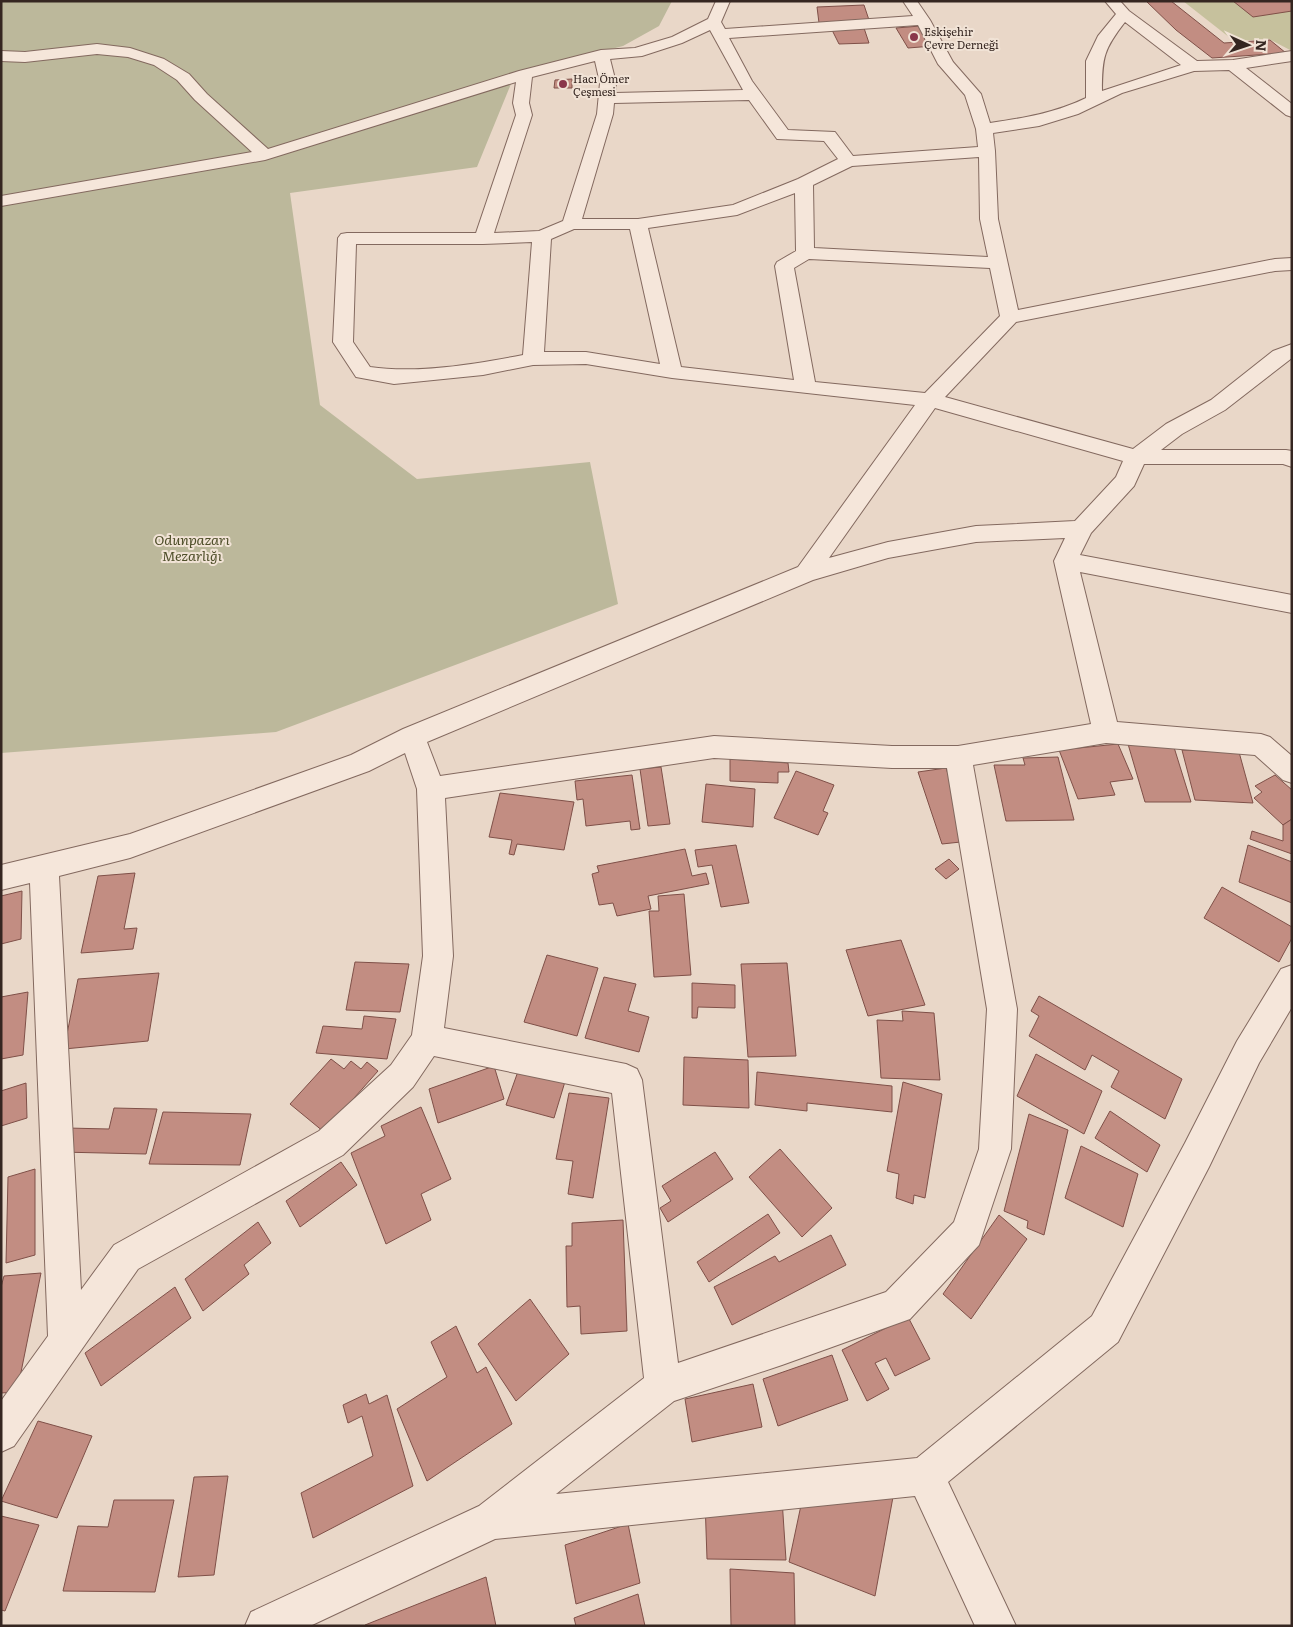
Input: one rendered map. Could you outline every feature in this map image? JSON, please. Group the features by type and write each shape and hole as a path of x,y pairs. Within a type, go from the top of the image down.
{"street":[{"path":"723,1 717,28 724,45 754,95 783,134 829,136 848,161"},
{"path":"910,1 923,20 946,64 973,94 984,129 987,151 989,219 1010,317"},
{"path":"1112,1 1124,14 1193,66"},
{"path":"1094,99 1094,61 1106,36 1124,14"},
{"path":"1,201 265,155 525,74 601,55 637,53 717,28 923,20"},
{"path":"1,56 25,57 97,50 130,53 158,62 183,77 201,97 265,155"},
{"path":"571,224 605,114 608,83 601,55"},
{"path":"984,129 1039,121 1072,111 1116,90 1193,66 1218,67 1292,56"},
{"path":"1233,65 1292,112"},
{"path":"483,239 524,115 521,103 525,74"},
{"path":"606,98 754,95"},
{"path":"987,151 848,161 804,183 737,210 638,224 571,224 542,236 483,239 347,238 344,342 363,372 394,376 483,369 533,359 586,358 672,372 930,400 1136,457 1286,457 1292,460"},
{"path":"804,183 805,253"},
{"path":"638,224 672,372"},
{"path":"533,359 542,236"},
{"path":"806,388 784,266 805,253 998,263"},
{"path":"806,573 930,400 1010,317 1274,265 1292,264"},
{"path":"1106,732 1066,561 1081,529 1126,481 1136,457 1174,429 1218,405 1280,355 1292,350"},
{"path":"1,878 44,869 130,846 360,763 412,737 806,573 888,550 976,534 1081,529"},
{"path":"1066,561 1292,604"},
{"path":"431,789 714,747 892,757 958,758 1106,732 1261,745 1292,772"},
{"path":"1,1433 126,1258 331,1143 402,1076 427,1040 438,956 431,789 412,737"},
{"path":"266,1626 493,1520 663,1386 897,1306 967,1233 995,1150 1002,1009 958,758"},
{"path":"44,869 66,1342"},
{"path":"493,1520 925,1476 1105,1329 1197,1155 1248,1052 1292,979"},
{"path":"427,1040 626,1080 663,1386"},
{"path":"925,1476 996,1626"}],"shaded area":[{"path":"1183,1 1292,1 1292,51 1269,39 1234,41"}],"green space":[{"name":"Odunpazarı Mezarlığı","path":"1,1 672,1 659,26 623,46 515,74 477,167 290,193 320,405 417,479 590,462 618,604 276,732 1,753"}],"building":[{"path":"1146,1 1171,1 1224,43 1270,40 1286,53 1212,58 1176,30"},
{"path":"1233,1 1292,1 1292,11 1253,17"},
{"path":"864,5 870,23 819,23 817,7"},
{"name":"Eskişehir Çevre Derneği","path":"920,26 933,46 908,48 896,28"},
{"path":"864,28 869,43 839,44 832,30"},
{"name":"Hacı Ömer Çeşmesi","path":"572,79 572,88 554,88 555,80"},
{"path":"1118,744 1133,779 1110,782 1115,795 1078,799 1059,750"},
{"path":"1128,744 1173,744 1191,802 1145,802"},
{"path":"1182,750 1239,752 1253,803 1195,800"},
{"path":"1058,757 1074,820 1006,821 994,765 1025,765 1023,758"},
{"path":"730,759 788,763 789,772 778,772 778,783 730,781"},
{"path":"661,767 670,824 648,826 640,769"},
{"path":"946,768 970,841 942,844 918,772"},
{"path":"796,771 834,785 823,811 828,813 818,835 774,818"},
{"path":"632,775 640,829 631,830 630,821 586,826 583,799 577,800 575,781"},
{"path":"1275,775 1292,790 1292,819 1283,825 1254,798 1262,792 1255,786"},
{"path":"706,784 755,789 753,827 702,822"},
{"path":"500,793 574,802 564,850 517,844 514,855 509,854 512,840 489,837"},
{"path":"1292,819 1292,854 1250,839 1252,831 1283,841 1283,825"},
{"path":"736,845 749,903 721,907 712,865 698,867 695,850"},
{"path":"1248,845 1292,862 1292,903 1239,882"},
{"path":"685,849 692,876 706,873 709,884 648,896 651,909 617,916 613,903 599,905 592,874 599,872 597,866"},
{"path":"949,859 959,869 946,879 935,869"},
{"path":"135,873 124,929 137,928 133,949 81,953 98,876"},
{"path":"1222,887 1292,927 1292,938 1279,962 1204,918"},
{"path":"22,891 21,939 1,944 1,896"},
{"path":"684,894 691,975 654,977 649,911 659,911 658,896"},
{"path":"901,940 925,1005 868,1016 846,950"},
{"path":"547,955 598,968 577,1036 524,1022"},
{"path":"355,962 409,964 400,1012 346,1010"},
{"path":"787,963 796,1056 748,1057 741,964"},
{"path":"159,973 148,1041 64,1049 78,979"},
{"path":"604,977 636,984 628,1011 649,1017 639,1052 585,1038"},
{"path":"692,983 735,985 735,1008 698,1007 697,1018 692,1018"},
{"path":"28,992 23,1055 1,1059 1,997"},
{"path":"1039,996 1182,1079 1165,1119 1111,1087 1119,1071 1092,1055 1085,1070 1029,1036 1039,1016 1031,1011"},
{"path":"902,1011 934,1013 940,1080 881,1078 877,1020 903,1021"},
{"path":"364,1016 396,1019 387,1059 316,1053 323,1026 362,1029"},
{"path":"1036,1054 1102,1091 1084,1134 1017,1096"},
{"path":"684,1057 748,1060 749,1108 683,1105"},
{"path":"331,1059 344,1069 351,1061 361,1069 367,1062 378,1071 324,1132 290,1104"},
{"path":"521,1063 567,1075 554,1118 506,1105"},
{"path":"494,1066 504,1099 438,1123 429,1089"},
{"path":"757,1072 892,1086 892,1112 807,1103 807,1111 755,1105"},
{"path":"903,1082 942,1094 925,1198 914,1195 913,1204 896,1198 899,1174 887,1171"},
{"path":"26,1083 27,1118 1,1126 1,1091"},
{"path":"569,1093 609,1098 593,1198 568,1194 573,1161 556,1159"},
{"path":"421,1107 451,1179 421,1194 431,1220 386,1244 351,1153 385,1136 381,1126"},
{"path":"114,1108 157,1109 146,1154 60,1152 67,1128 109,1129"},
{"path":"1110,1111 1160,1145 1147,1172 1095,1138"},
{"path":"163,1112 251,1114 240,1165 149,1164"},
{"path":"1029,1114 1068,1130 1044,1235 1027,1228 1028,1221 1004,1211"},
{"path":"1081,1146 1138,1174 1123,1227 1065,1198"},
{"path":"780,1149 832,1208 802,1237 749,1177"},
{"path":"715,1152 733,1179 668,1222 660,1208 671,1201 662,1186"},
{"path":"341,1162 357,1185 300,1227 286,1201"},
{"path":"35,1169 35,1255 6,1263 8,1177"},
{"path":"768,1214 780,1233 709,1282 697,1262"},
{"path":"999,1215 1027,1239 971,1319 943,1294"},
{"path":"623,1220 627,1331 581,1334 580,1306 567,1307 566,1246 572,1246 572,1223"},
{"path":"258,1222 271,1243 244,1265 249,1274 203,1311 185,1279"},
{"path":"831,1235 846,1265 732,1325 714,1287 775,1256 779,1262"},
{"path":"41,1273 17,1392 1,1393 1,1287 4,1276"},
{"path":"175,1287 191,1318 101,1386 85,1353"},
{"path":"530,1299 569,1354 516,1401 478,1344"},
{"path":"908,1317 930,1359 895,1376 886,1358 875,1363 889,1389 867,1401 842,1350"},
{"path":"456,1326 477,1373 486,1367 512,1424 427,1481 397,1409 447,1377 431,1342"},
{"path":"832,1355 848,1400 778,1426 763,1379"},
{"path":"753,1384 762,1427 692,1442 685,1399"},
{"path":"366,1394 369,1404 387,1395 413,1486 313,1538 301,1493 373,1456 362,1416 348,1423 343,1405"},
{"path":"38,1421 92,1436 57,1518 1,1501"},
{"path":"228,1476 214,1575 178,1577 194,1477"},
{"path":"804,1491 893,1497 875,1596 789,1562"},
{"path":"782,1499 786,1560 707,1559 705,1500"},
{"path":"114,1500 174,1500 155,1592 63,1591 78,1526 108,1527"},
{"path":"1,1516 39,1525 5,1611 1,1610"},
{"path":"628,1524 640,1583 576,1604 565,1545"},
{"path":"730,1569 794,1573 795,1626 731,1626"},
{"path":"486,1577 496,1626 365,1626 365,1625"},
{"path":"638,1594 645,1626 576,1626 574,1618"}],"place":[{"name":"Eskişehir Çevre Derneği","path":"914,37"},
{"name":"Hacı Ömer Çeşmesi","path":"563,84"}]}
